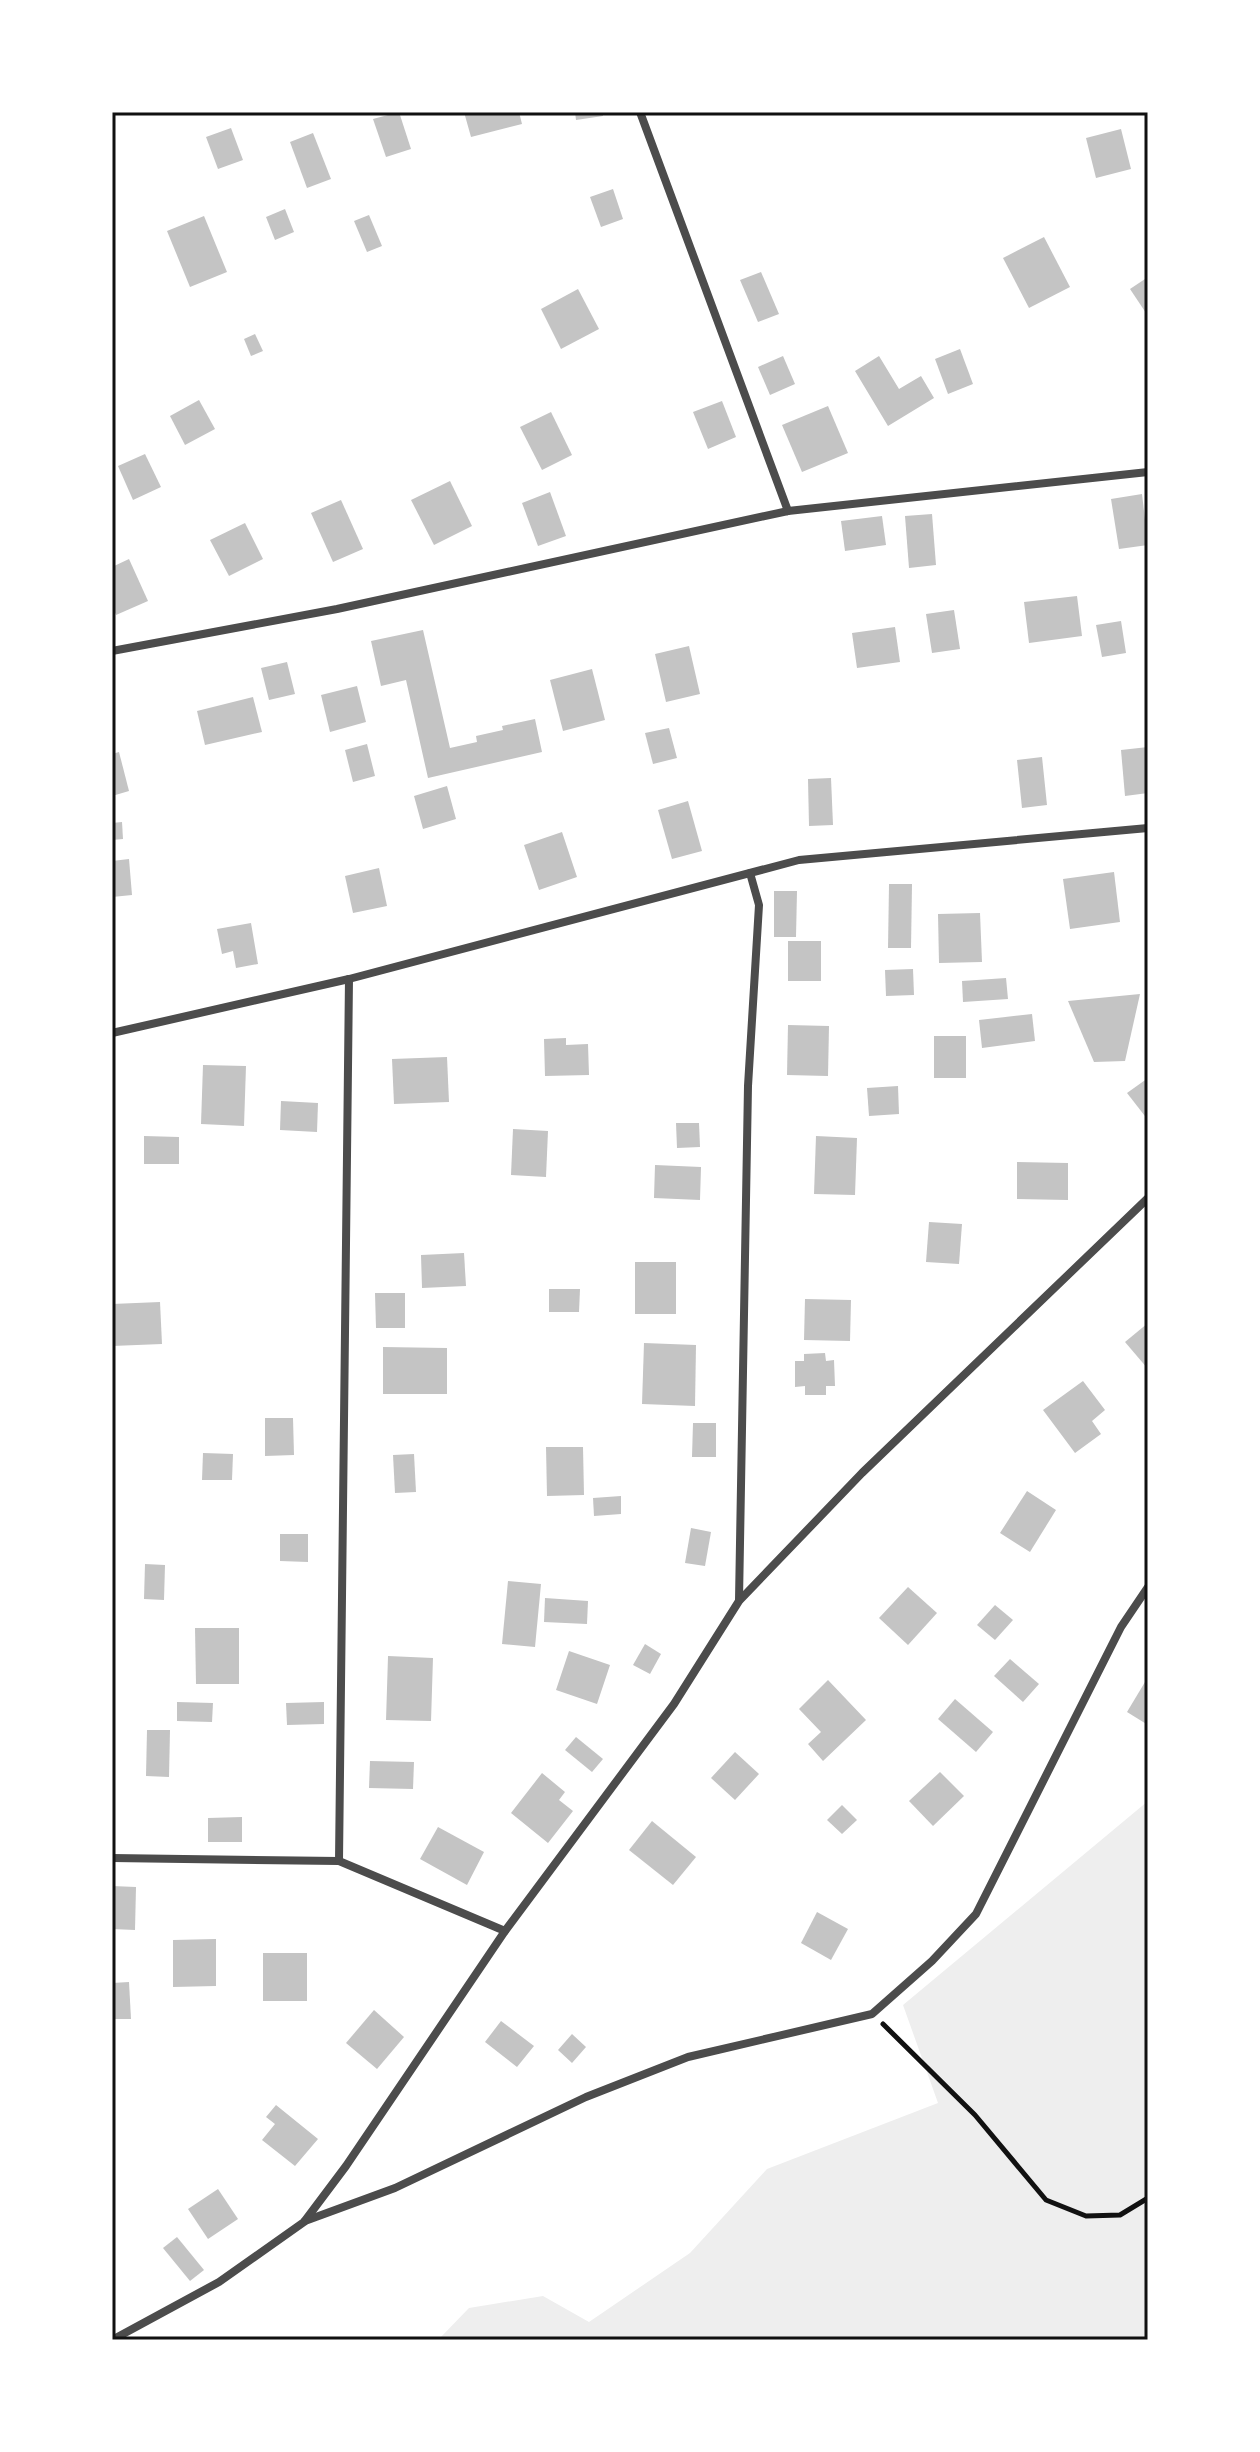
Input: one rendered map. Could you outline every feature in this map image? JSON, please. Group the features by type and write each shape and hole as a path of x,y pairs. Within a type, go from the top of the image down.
{"street":[{"path":"640,112 788,511"},
{"path":"112,651 337,609 788,511 1148,472"},
{"path":"112,1033 349,979 799,860 1148,828"},
{"path":"739,1601 748,1086 759,905 750,873"},
{"path":"339,1861 349,979"},
{"path":"304,2222 346,2166 505,1931 674,1704 739,1601 862,1473 1148,1198"},
{"path":"112,2340 219,2282 304,2222 395,2188 586,2097 688,2057 872,2014 932,1961 976,1914 1121,1627 1148,1587"},
{"path":"112,1858 339,1861 505,1931"}],"path":[{"path":"872,2014 975,2115 1046,2200 1086,2216 1120,2215 1148,2198"}],"shaded area":[{"path":"1148,1801 1148,2340 438,2340 469,2308 543,2296 589,2322 690,2253 767,2169 938,2103 903,2005"}],"building":[{"path":"399,112 411,149 386,157 373,119"},
{"path":"464,112 519,112 522,124 471,137"},
{"path":"575,112 602,112 603,116 576,120"},
{"path":"231,128 243,160 218,169 206,137"},
{"path":"1121,129 1131,169 1096,178 1086,138"},
{"path":"313,133 331,179 307,188 290,142"},
{"path":"613,189 623,219 601,227 590,197"},
{"path":"285,209 294,232 275,240 266,217"},
{"path":"369,215 382,246 367,252 354,221"},
{"path":"204,216 227,272 190,287 167,231"},
{"path":"1044,237 1070,287 1029,308 1003,258"},
{"path":"761,272 779,314 758,322 740,280"},
{"path":"1148,277 1148,316 1130,289"},
{"path":"578,289 599,329 561,349 541,309"},
{"path":"255,334 263,351 251,356 244,339"},
{"path":"960,349 973,384 948,394 935,359"},
{"path":"783,356 795,384 770,395 758,367"},
{"path":"879,356 899,389 921,376 934,398 888,426 855,371"},
{"path":"199,400 215,429 185,445 170,416"},
{"path":"722,401 736,437 708,449 693,412"},
{"path":"828,406 848,453 802,472 782,425"},
{"path":"551,412 572,455 542,470 520,427"},
{"path":"145,454 161,487 133,500 118,466"},
{"path":"450,481 472,526 434,545 411,500"},
{"path":"550,492 566,536 538,546 522,503"},
{"path":"1142,494 1148,545 1119,549 1111,499"},
{"path":"341,500 363,549 333,562 311,513"},
{"path":"932,514 936,565 909,568 905,516"},
{"path":"882,516 886,545 845,551 841,521"},
{"path":"245,523 263,559 229,576 210,540"},
{"path":"129,559 148,601 116,615 112,606 112,567"},
{"path":"1077,596 1082,636 1029,643 1024,602"},
{"path":"954,610 960,649 932,653 926,614"},
{"path":"1121,621 1126,653 1102,657 1096,625"},
{"path":"895,627 900,662 857,668 852,633"},
{"path":"423,630 450,748 477,742 476,736 503,730 502,726 535,719 542,752 428,778 406,680 381,686 371,641"},
{"path":"689,646 700,694 666,702 655,654"},
{"path":"287,662 295,694 269,700 261,668"},
{"path":"592,669 605,720 563,731 550,680"},
{"path":"357,686 366,722 330,732 321,695"},
{"path":"253,697 262,732 205,745 197,711"},
{"path":"669,728 677,758 653,764 645,733"},
{"path":"367,744 375,776 353,782 345,750"},
{"path":"1148,747 1148,793 1125,796 1121,750"},
{"path":"119,752 129,791 112,796 112,754"},
{"path":"1042,757 1047,805 1022,808 1017,760"},
{"path":"831,778 833,825 809,826 808,779"},
{"path":"447,786 456,819 423,829 414,796"},
{"path":"688,801 702,851 672,859 658,810"},
{"path":"122,822 123,839 112,840 112,823"},
{"path":"562,832 577,877 539,890 524,845"},
{"path":"129,859 132,895 112,897 112,861"},
{"path":"379,868 387,906 353,913 345,876"},
{"path":"1114,872 1120,922 1070,929 1063,879"},
{"path":"889,884 912,884 911,948 888,948"},
{"path":"774,891 797,891 796,937 774,937"},
{"path":"980,913 982,962 939,963 938,914"},
{"path":"251,923 258,964 236,968 233,951 222,954 217,929"},
{"path":"788,941 821,941 821,981 788,981"},
{"path":"913,969 914,995 886,996 885,970"},
{"path":"1006,978 1008,999 963,1002 962,981"},
{"path":"1140,994 1125,1061 1094,1062 1068,1001"},
{"path":"1032,1014 1035,1041 982,1048 979,1020"},
{"path":"788,1025 829,1026 828,1076 787,1075"},
{"path":"934,1036 966,1036 966,1078 934,1078"},
{"path":"566,1038 566,1045 588,1044 589,1075 545,1076 544,1039"},
{"path":"447,1057 449,1102 394,1104 392,1059"},
{"path":"203,1065 246,1066 244,1126 201,1124"},
{"path":"1148,1078 1148,1120 1127,1093"},
{"path":"898,1086 899,1114 869,1116 867,1088"},
{"path":"281,1101 318,1103 317,1132 280,1130"},
{"path":"676,1123 699,1123 700,1147 677,1148"},
{"path":"513,1129 548,1131 546,1177 511,1175"},
{"path":"144,1136 179,1137 179,1164 144,1164"},
{"path":"816,1136 857,1138 855,1195 814,1194"},
{"path":"1017,1162 1068,1163 1068,1200 1017,1199"},
{"path":"655,1165 701,1167 700,1200 654,1198"},
{"path":"929,1222 962,1224 959,1264 926,1262"},
{"path":"464,1253 466,1286 422,1288 421,1255"},
{"path":"635,1262 676,1262 676,1314 635,1314"},
{"path":"549,1289 580,1289 579,1312 549,1312"},
{"path":"375,1293 405,1293 405,1328 376,1328"},
{"path":"805,1299 851,1300 850,1341 804,1340"},
{"path":"160,1302 162,1344 112,1346 112,1304"},
{"path":"1148,1323 1148,1369 1125,1342"},
{"path":"644,1343 696,1345 695,1406 642,1404"},
{"path":"383,1347 447,1348 447,1394 383,1394"},
{"path":"825,1353 826,1361 834,1360 835,1386 826,1386 826,1395 805,1395 805,1386 795,1387 795,1361 804,1361 804,1354"},
{"path":"1083,1381 1105,1410 1092,1421 1101,1434 1075,1453 1043,1410"},
{"path":"265,1418 293,1418 294,1455 265,1456"},
{"path":"693,1423 716,1423 716,1457 692,1457"},
{"path":"546,1447 583,1447 584,1495 547,1496"},
{"path":"203,1453 233,1454 232,1480 202,1480"},
{"path":"414,1454 416,1492 395,1493 393,1455"},
{"path":"1027,1491 1056,1510 1030,1552 1000,1533"},
{"path":"621,1496 621,1514 594,1516 593,1498"},
{"path":"691,1528 711,1532 705,1566 685,1563"},
{"path":"280,1534 308,1534 308,1562 280,1561"},
{"path":"145,1564 165,1565 164,1600 144,1599"},
{"path":"508,1581 541,1584 535,1647 502,1644"},
{"path":"908,1587 937,1613 908,1645 879,1618"},
{"path":"545,1598 588,1601 587,1624 544,1622"},
{"path":"995,1605 1013,1620 995,1640 977,1625"},
{"path":"195,1628 239,1628 239,1684 196,1684"},
{"path":"645,1644 661,1654 650,1674 633,1665"},
{"path":"569,1651 610,1665 597,1704 556,1690"},
{"path":"388,1656 433,1658 431,1721 386,1720"},
{"path":"1010,1659 1039,1684 1023,1702 994,1676"},
{"path":"1148,1677 1148,1725 1127,1712"},
{"path":"828,1680 866,1720 823,1761 808,1744 821,1732 799,1709"},
{"path":"955,1699 993,1732 976,1752 938,1719"},
{"path":"177,1702 213,1703 212,1722 177,1721"},
{"path":"324,1702 324,1724 287,1725 286,1703"},
{"path":"147,1730 170,1730 169,1777 146,1776"},
{"path":"576,1737 603,1759 592,1772 565,1750"},
{"path":"735,1752 759,1774 735,1800 711,1778"},
{"path":"370,1761 414,1762 413,1789 369,1788"},
{"path":"940,1772 964,1796 933,1826 909,1801"},
{"path":"542,1773 565,1792 559,1800 573,1811 548,1843 511,1813"},
{"path":"842,1805 857,1820 842,1834 827,1820"},
{"path":"242,1817 242,1842 208,1842 208,1818"},
{"path":"652,1821 696,1857 673,1885 629,1850"},
{"path":"438,1827 484,1852 467,1885 420,1859"},
{"path":"112,1886 136,1887 135,1930 112,1929"},
{"path":"817,1912 848,1929 831,1960 801,1943"},
{"path":"216,1939 216,1986 173,1987 173,1940"},
{"path":"263,1953 307,1953 307,2001 263,2001"},
{"path":"129,1982 131,2019 112,2019 112,1983"},
{"path":"374,2010 404,2037 377,2069 346,2043"},
{"path":"501,2021 534,2046 517,2067 485,2042"},
{"path":"572,2034 586,2047 572,2063 558,2050"},
{"path":"276,2105 318,2139 295,2166 262,2140 275,2124 266,2117"},
{"path":"218,2189 238,2219 208,2239 188,2209"},
{"path":"177,2237 204,2270 190,2281 163,2248"}]}
